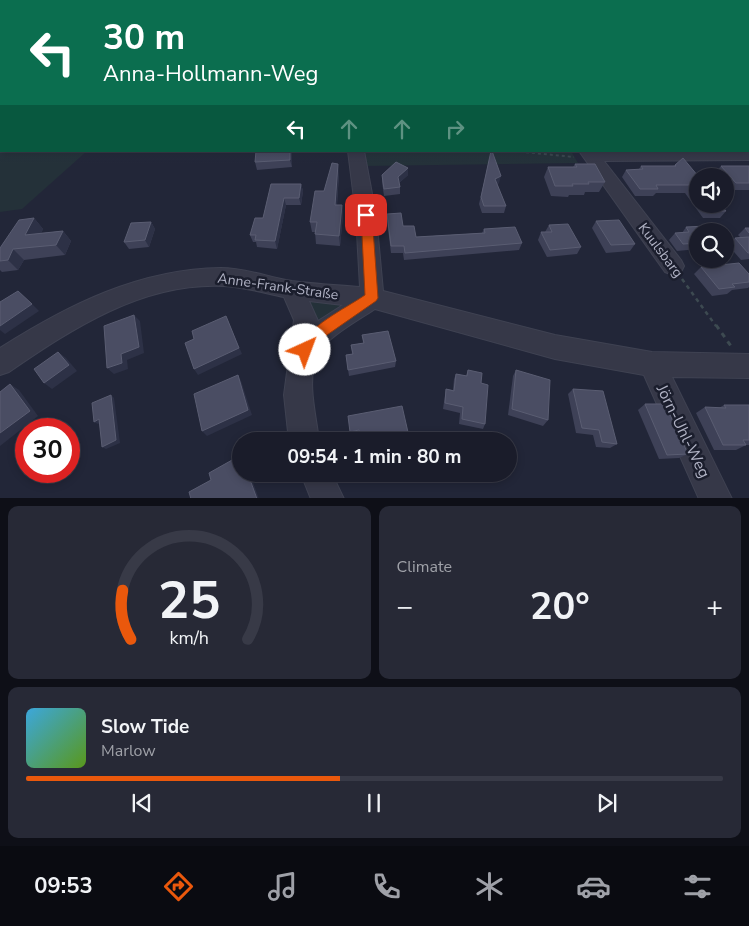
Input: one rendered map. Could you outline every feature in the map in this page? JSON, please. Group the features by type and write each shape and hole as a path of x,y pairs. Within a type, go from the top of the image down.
{"street":[{"path":"305,350 323,331 372,298 366,215 356,152"},
{"path":"585,155 749,155"},
{"name":"Kuulsbarg","path":"585,155 673,266"},
{"name":"Anne-Frank-Straße","path":"0,363 86,310 122,294 148,286 198,277 222,277 245,279 292,290 372,298 555,347 652,364 749,366"},
{"path":"292,290 301,305 306,320 305,350 298,395 303,432"},
{"name":"Jörn-Uhl-Weg","path":"652,364 716,498"},
{"path":"320,482 328,498"}],"path":[{"path":"532,152 585,155"},
{"name":"Kuulsbarg","path":"673,266 730,345"}],"shaded area":[{"path":"0,152 86,152 22,209 0,212"},
{"path":"364,152 572,152 578,163 367,166"},
{"path":"308,299 349,302 317,328"}],"building":[{"path":"256,152 290,152 290,160 255,162"},
{"path":"491,152 492,152 501,176 495,179 506,206 484,206 481,197"},
{"path":"683,158 691,168 689,168 689,185 656,185 658,189 640,189 626,170 643,169 641,166 675,165"},
{"path":"396,162 408,168 398,177 400,187 384,189 382,175"},
{"path":"332,163 338,164 335,205 342,205 339,236 315,234 317,222 310,222 315,191 324,191"},
{"path":"575,164 595,164 605,182 555,186 548,167 577,167"},
{"path":"721,166 749,166 749,183 736,183 734,181 734,168 723,168"},
{"path":"271,184 301,184 299,198 284,198 275,241 255,240 256,235 250,235 255,218 263,218"},
{"path":"401,213 403,226 414,226 416,237 485,233 484,229 515,227 522,243 405,253 404,246 391,246 387,214"},
{"path":"34,218 25,235 63,231 56,245 13,249 8,260 0,261 0,248 19,220"},
{"path":"619,220 635,244 611,245 596,221"},
{"path":"151,222 145,240 124,242 131,223"},
{"path":"568,224 581,247 550,250 541,232 552,232 549,225"},
{"path":"689,232 689,244 683,244 675,233"},
{"path":"749,237 749,253 748,253 735,238"},
{"path":"739,263 749,274 749,282 732,284 735,287 719,289 702,268 734,268 734,264"},
{"path":"18,291 32,304 0,326 0,302"},
{"path":"134,315 139,347 121,354 122,363 107,368 104,326"},
{"path":"226,316 239,348 194,369 185,343 194,339 192,331"},
{"path":"388,331 396,361 348,370 346,355 353,354 351,345 364,343 362,335"},
{"path":"58,352 69,365 44,383 34,369"},
{"path":"468,370 482,373 481,383 488,385 485,424 462,419 463,407 445,403 446,389 454,391 456,374 467,376"},
{"path":"516,370 550,380 548,420 512,409"},
{"path":"238,375 248,410 202,431 194,394"},
{"path":"10,384 30,411 20,418 15,418 15,422 0,433 0,392"},
{"path":"573,389 603,391 617,444 602,442 599,430 582,428"},
{"path":"111,395 116,440 102,447 99,419 94,422 92,403"},
{"path":"645,404 665,404 688,454 667,455"},
{"path":"724,405 749,405 749,440 743,440 746,445 723,445 705,407 726,408"},
{"path":"402,406 408,432 359,432 359,430 350,432 348,416"},
{"path":"232,460 232,482 251,482 257,498 191,498 189,492 211,480 209,473"}],"route":[{"path":"305,350 323,331 350,310 372,298 366,215"}]}
